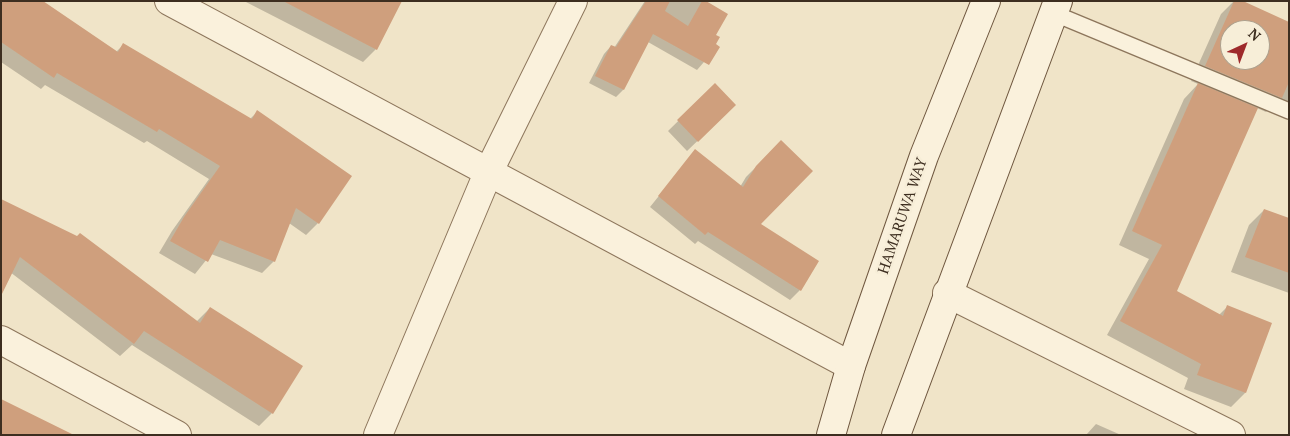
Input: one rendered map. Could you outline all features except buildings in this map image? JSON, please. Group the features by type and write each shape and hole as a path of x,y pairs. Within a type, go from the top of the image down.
{"street":[{"path":"169,1 851,366"},
{"path":"378,435 488,173 573,1"},
{"name":"HAMARUWA WAY","path":"831,435 851,366 924,156 986,1"},
{"path":"896,435 947,293 1055,7"},
{"path":"947,293 1232,435"},
{"path":"1,340 177,435"}],"lane":[{"path":"1055,7 1289,111"}]}
